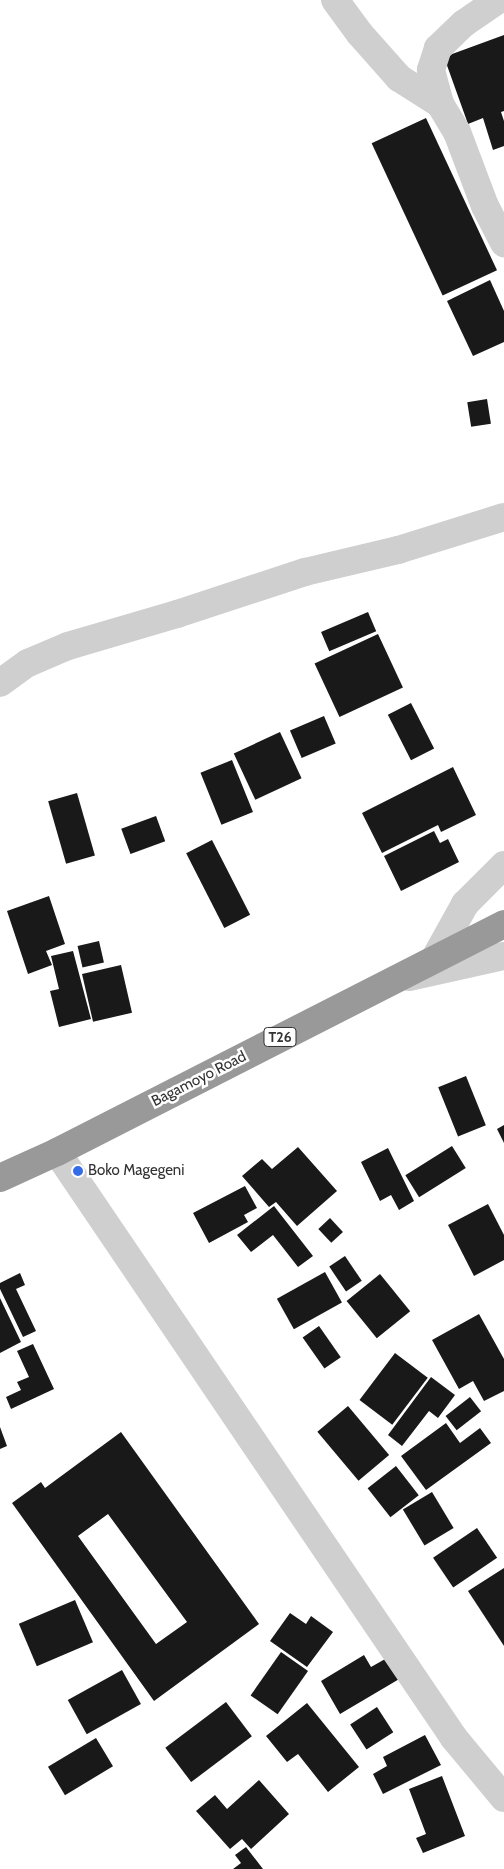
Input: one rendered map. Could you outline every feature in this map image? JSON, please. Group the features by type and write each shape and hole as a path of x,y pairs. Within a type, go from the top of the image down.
{"highway":[{"name":"Bagamoyo Road","path":"0,1178 57,1152 504,924"}],"street":[{"path":"335,0 360,34 399,78 440,104"},
{"path":"498,0 463,24 438,48 430,70 440,104 457,132 484,206 504,243"},
{"path":"0,683 28,664 68,646 177,614 305,572 398,550 504,517"},
{"path":"435,958 465,904 504,865"},
{"path":"388,982 504,956"},
{"path":"57,1152 454,1738 504,1798"}],"building":[{"path":"504,35 504,111 501,112 504,121 504,146 493,150 483,118 468,124 444,57"},
{"path":"426,118 497,270 443,296 372,143"},
{"path":"490,280 504,311 504,342 473,356 447,301"},
{"path":"487,399 491,424 471,427 467,402"},
{"path":"368,612 376,631 329,651 321,632"},
{"path":"378,634 403,687 339,717 315,664"},
{"path":"411,703 434,748 411,760 388,715"},
{"path":"324,716 336,744 302,758 290,730"},
{"path":"280,732 302,778 255,800 234,754"},
{"path":"232,760 253,812 221,825 200,773"},
{"path":"453,767 476,815 441,832 438,825 382,853 362,813"},
{"path":"77,793 95,855 66,864 48,801"},
{"path":"156,816 165,841 130,854 121,829"},
{"path":"434,831 440,843 448,839 459,862 401,891 384,856"},
{"path":"212,840 250,915 224,928 186,853"},
{"path":"49,896 65,944 46,951 52,965 28,974 7,911"},
{"path":"99,941 104,962 83,967 78,946"},
{"path":"73,951 91,1019 59,1027 50,991 59,989 51,956"},
{"path":"121,965 132,1013 93,1022 82,974"},
{"path":"466,1076 486,1125 458,1136 438,1087"},
{"path":"504,1125 504,1143 497,1129"},
{"path":"452,1146 466,1168 419,1197 405,1175"},
{"path":"298,1147 337,1191 297,1226 276,1202 269,1207 242,1176 262,1159 272,1169"},
{"path":"388,1148 414,1201 399,1210 391,1195 380,1201 361,1162"},
{"path":"245,1186 257,1208 244,1215 248,1222 209,1243 193,1213"},
{"path":"488,1204 504,1235 504,1260 474,1276 448,1225"},
{"path":"274,1206 313,1256 298,1267 273,1235 251,1252 237,1235"},
{"path":"330,1218 343,1232 331,1243 318,1229"},
{"path":"345,1256 362,1281 346,1291 329,1267"},
{"path":"325,1272 342,1303 294,1329 277,1299"},
{"path":"20,1273 25,1285 16,1289 36,1331 23,1337 0,1289 0,1283"},
{"path":"380,1274 410,1311 377,1338 347,1301"},
{"path":"0,1298 21,1342 0,1353"},
{"path":"479,1314 504,1359 504,1391 484,1401 473,1381 459,1389 432,1340"},
{"path":"319,1326 341,1357 324,1369 303,1337"},
{"path":"33,1344 54,1389 11,1409 6,1397 21,1390 17,1382 29,1377 17,1351"},
{"path":"395,1353 428,1378 392,1425 359,1400"},
{"path":"431,1377 455,1395 438,1418 429,1411 402,1446 388,1435"},
{"path":"470,1397 481,1411 457,1430 446,1416"},
{"path":"348,1406 389,1455 358,1481 317,1432"},
{"path":"446,1423 460,1443 480,1428 491,1443 426,1490 401,1456"},
{"path":"0,1427 7,1446 0,1449"},
{"path":"121,1432 259,1624 154,1701 12,1503 41,1482 45,1488","holes":["108,1514 187,1622 156,1644 78,1536"]},
{"path":"396,1466 419,1495 390,1517 368,1488"},
{"path":"432,1492 454,1528 424,1546 403,1510"},
{"path":"477,1528 497,1558 453,1587 433,1558"},
{"path":"504,1568 504,1646 468,1591"},
{"path":"75,1600 93,1642 37,1666 19,1624"},
{"path":"290,1613 306,1624 311,1616 333,1632 307,1667 270,1641"},
{"path":"281,1652 308,1671 278,1714 251,1695"},
{"path":"394,1654 406,1675 340,1714 321,1681 364,1655 371,1667"},
{"path":"122,1670 141,1704 87,1734 68,1700"},
{"path":"226,1702 252,1736 191,1782 165,1748"},
{"path":"307,1703 359,1767 328,1792 298,1754 287,1762 266,1736"},
{"path":"377,1707 393,1732 367,1750 350,1724"},
{"path":"425,1735 441,1765 383,1794 373,1774 387,1766 383,1757"},
{"path":"96,1738 113,1766 65,1795 48,1767"},
{"path":"442,1776 465,1836 423,1853 416,1838 426,1834 409,1789"},
{"path":"259,1780 289,1814 251,1849 242,1839 230,1849 196,1811 215,1795 227,1809"},
{"path":"246,1847 263,1869 233,1869 241,1863 235,1855"}],"place":[{"name":"Boko Magegeni","path":"78,1171"}]}
